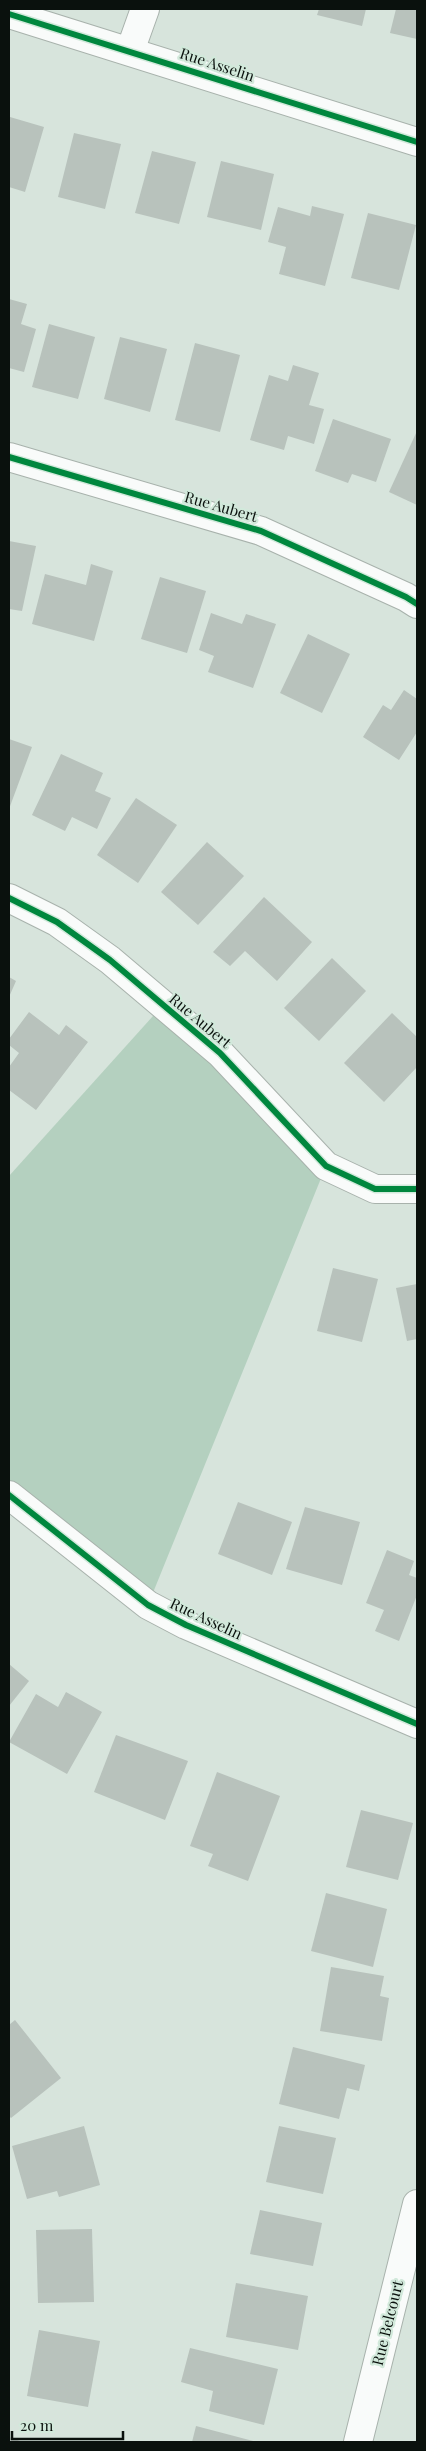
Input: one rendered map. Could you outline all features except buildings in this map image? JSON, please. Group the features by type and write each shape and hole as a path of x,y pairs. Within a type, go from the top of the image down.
{"street":[{"path":"130,51 145,9"},
{"name":"Rue Asselin","path":"9,14 417,142"},
{"name":"Rue Aubert","path":"9,457 260,531 406,597 417,604"},
{"name":"Rue Aubert","path":"9,898 57,922 110,960 220,1053 326,1166 375,1188 417,1189"},
{"name":"Rue Asselin","path":"9,1495 148,1605 186,1625 417,1724"},
{"name":"Rue Belcourt","path":"358,2442 417,2204"}],"green space":[{"path":"162,1006 326,1166 148,1605 9,1495 9,1176"}],"cycle path":[{"path":"9,14 417,142"},
{"path":"9,457 261,531 406,597 417,604"},
{"path":"9,898 57,922 110,960 220,1053 326,1166 375,1189 417,1189"},
{"path":"9,1495 148,1605 186,1625 417,1724"}]}
